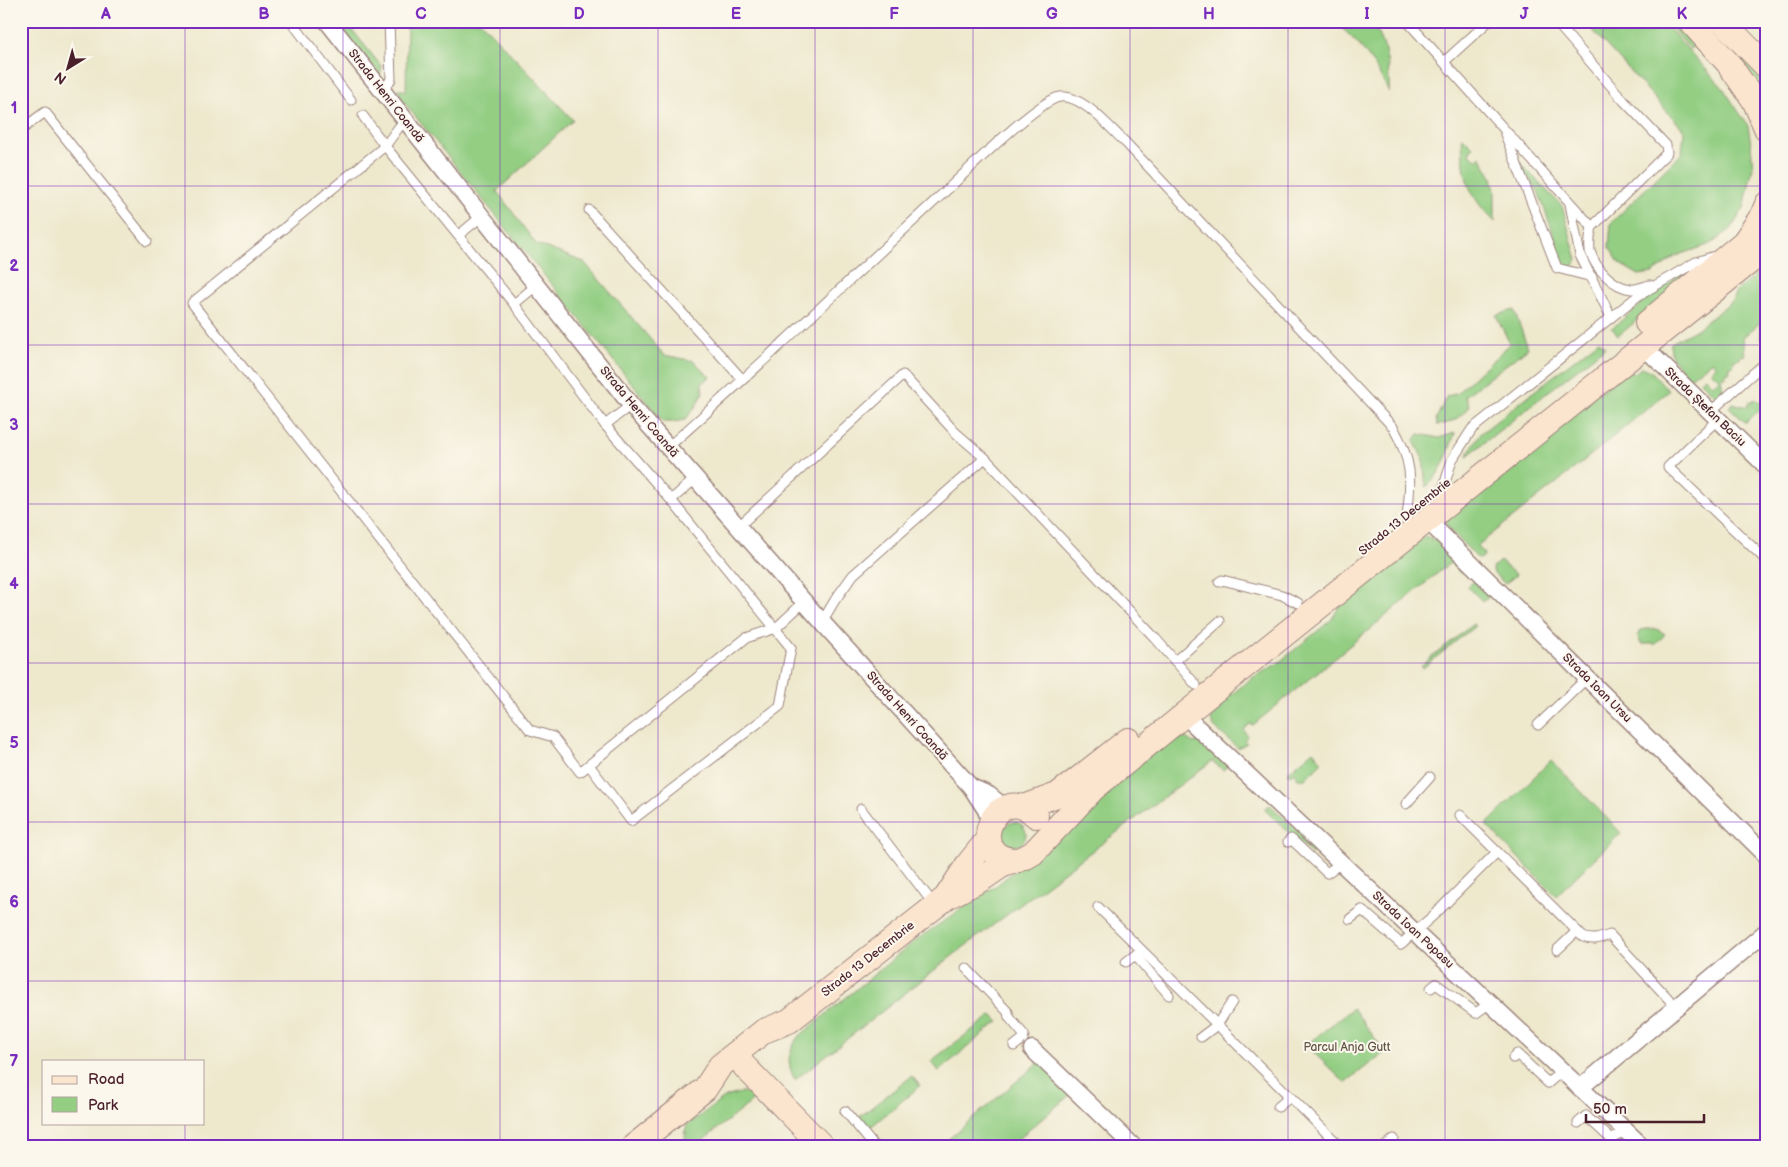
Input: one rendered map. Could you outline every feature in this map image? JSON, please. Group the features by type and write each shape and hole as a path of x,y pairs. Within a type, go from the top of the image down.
{"main road":[{"path":"1690,21 1728,63 1754,100 1767,130"},
{"path":"1722,21 1767,67"},
{"name":"Strada 13 Decembrie","path":"634,1146 705,1089 720,1066 764,1031 789,1021 941,901 982,879 1001,866 1033,853 1093,789 1184,715 1417,518 1444,486 1616,349 1732,253 1752,232 1767,204"},
{"name":"Strada 13 Decembrie","path":"941,901 1002,819 1057,795 1298,603 1417,518 1644,347 1767,248"},
{"path":"1018,860 1010,860 998,854 990,845 1002,819 1030,811 1040,823 1041,838 1038,846"},
{"name":"Strada 13 Decembrie","path":"705,1089 728,1081 745,1068 774,1043 789,1021"},
{"path":"745,1068 822,1146"}],"street":[{"name":"Strada Henri Coandă","path":"327,21 631,405 804,602 971,787 989,795 1002,819"},
{"name":"Strada Ștefan Baciu","path":"1644,347 1767,467"},
{"name":"Strada Ioan Ursu","path":"1417,518 1587,678 1767,856"},
{"name":"Strada Ioan Popasu","path":"1184,715 1642,1146"},
{"path":"1580,1088 1767,931"},
{"path":"1032,1049 1133,1146"}],"lane":[{"path":"292,21 351,100"},
{"path":"383,92 391,79 389,21"},
{"path":"1407,21 1592,227"},
{"path":"1444,62 1489,21"},
{"path":"1555,21 1666,145 1667,154 1592,227 1589,240 1591,252 1599,269 1619,286 1633,290 1660,282"},
{"path":"668,447 988,152 1044,103 1060,97 1074,100 1089,107 1126,143 1393,427 1406,453 1417,518"},
{"path":"21,130 47,110 147,241"},
{"path":"363,116 385,146 514,304 605,425 671,500 791,648 780,706 631,821 589,765"},
{"path":"406,122 399,127 385,146 192,303 530,730 553,738 580,772 746,638 776,628 804,602"},
{"path":"1502,126 1551,257 1557,268 1592,277"},
{"path":"1570,204 1580,255 1610,316"},
{"path":"589,210 742,379"},
{"path":"459,235 482,216"},
{"path":"1444,486 1452,460 1472,429 1610,316 1639,295 1696,262 1720,254 1732,253"},
{"path":"514,304 537,285"},
{"path":"1767,361 1668,467 1765,559 1767,557"},
{"path":"738,527 903,375 956,433 985,458 1156,639 1196,685"},
{"path":"605,425 631,405"},
{"path":"822,622 835,600 854,575 985,458"},
{"path":"671,500 695,479"},
{"path":"1219,582 1222,580 1282,595 1298,603"},
{"path":"1175,661 1220,621"},
{"path":"1538,725 1587,678"},
{"path":"1406,804 1430,777"},
{"path":"861,809 941,901"},
{"path":"1460,815 1583,937 1598,939 1610,935 1676,1007"},
{"path":"1288,842 1291,839 1327,873 1341,863"},
{"path":"1350,919 1362,910 1401,944 1415,933 1497,852"},
{"path":"1098,907 1340,1146"},
{"path":"1557,950 1577,931"},
{"path":"1126,962 1135,955 1169,995"},
{"path":"966,968 992,997 999,1001 1024,1035 1014,1046"},
{"path":"1431,988 1436,984 1476,1013 1490,1002"},
{"path":"1201,1037 1218,1025 1232,1002"},
{"path":"1513,1058 1517,1054 1548,1083 1562,1071"},
{"path":"1278,1107 1290,1097"},
{"path":"846,1111 874,1146"},
{"path":"1578,1123 1586,1116 1612,1140 1625,1130"},
{"path":"1386,1146 1394,1139"}],"green space":[{"path":"336,21 345,21 382,67 380,75"},
{"path":"410,21 480,21 573,120 497,191 536,244 584,262 664,355 694,361 710,377 702,383 703,392 696,406 685,420 663,422 402,100 398,89 406,91 407,25"},
{"path":"1334,21 1365,21 1378,33 1386,53 1389,93 1378,71 1366,54"},
{"path":"1584,21 1662,21 1723,88 1748,126 1753,167 1744,208 1731,229 1711,244 1676,256 1653,273 1639,275 1620,264 1609,247 1611,223 1682,153 1684,130"},
{"path":"1665,21 1677,21 1696,44 1690,49"},
{"path":"1725,37 1767,80 1767,109 1718,41"},
{"path":"1462,136 1473,147 1469,153 1477,160 1480,156 1492,177 1495,191 1495,222 1478,202 1468,183 1465,173"},
{"path":"1522,165 1562,206 1577,260 1573,267 1567,267 1562,264 1555,256 1557,244 1541,199 1536,188 1523,170"},
{"path":"1702,267 1618,336 1612,328 1677,276"},
{"path":"1756,275 1767,285 1767,341 1765,341 1765,337 1761,338 1761,322 1743,337 1745,355 1740,356 1740,359 1734,360 1733,366 1729,367 1730,372 1725,373 1725,377 1721,377 1723,392 1716,396 1700,381 1705,377 1713,385 1719,379 1711,371 1716,366 1712,361 1690,378 1673,358 1671,343 1697,329 1732,301 1736,291"},
{"path":"1514,310 1528,348 1465,396 1469,405 1460,416 1437,425 1436,419 1447,396 1456,394 1510,344 1496,315"},
{"path":"1599,340 1605,347 1466,457 1480,434"},
{"path":"1642,367 1653,373 1669,391 1477,546 1485,554 1481,559 1476,557 1447,526 1446,520 1626,370 1635,373"},
{"path":"1754,399 1765,404 1746,423 1729,407 1733,403 1747,407 1749,402 1752,403"},
{"path":"1455,433 1440,470 1426,487 1423,459 1414,441 1419,434 1439,438"},
{"path":"1425,536 1441,542 1465,566 1466,570 1461,574 1450,563 1253,725 1250,724 1244,730 1248,736 1244,740 1247,743 1238,748 1214,727 1211,720 1216,707 1252,678 1277,664 1331,620 1347,594"},
{"path":"1500,561 1516,575 1505,584 1494,574 1492,568"},
{"path":"1475,581 1491,595 1483,602 1467,586"},
{"path":"1473,624 1475,626 1423,668 1421,666"},
{"path":"1657,629 1665,634 1656,644 1641,644 1638,637 1641,630"},
{"path":"1186,738 1193,743 1200,741 1228,766 1223,770 1212,761 956,953 795,1080 790,1069 789,1059 797,1038 916,940 997,885 1027,861 1088,807 1169,740"},
{"path":"1313,751 1322,762 1305,779 1298,779 1295,772 1290,775 1287,773"},
{"path":"1551,760 1621,833 1556,896 1486,825"},
{"path":"1270,805 1317,848 1312,854 1264,809"},
{"path":"1014,822 1022,826 1026,834 1022,842 1014,846 1006,842 1002,834 1006,826"},
{"name":"Parcul Anja Gutt","path":"1353,1008 1385,1052 1345,1083 1306,1045"},
{"path":"992,1015 999,1022 939,1071 931,1061"},
{"path":"1042,1060 1071,1094 1010,1146 940,1146"},
{"path":"912,1076 920,1086 867,1130 858,1118"},
{"path":"746,1092 756,1096 769,1107 767,1109 755,1099 696,1146 681,1146 684,1144 686,1132 684,1134 687,1125 728,1096"}]}
